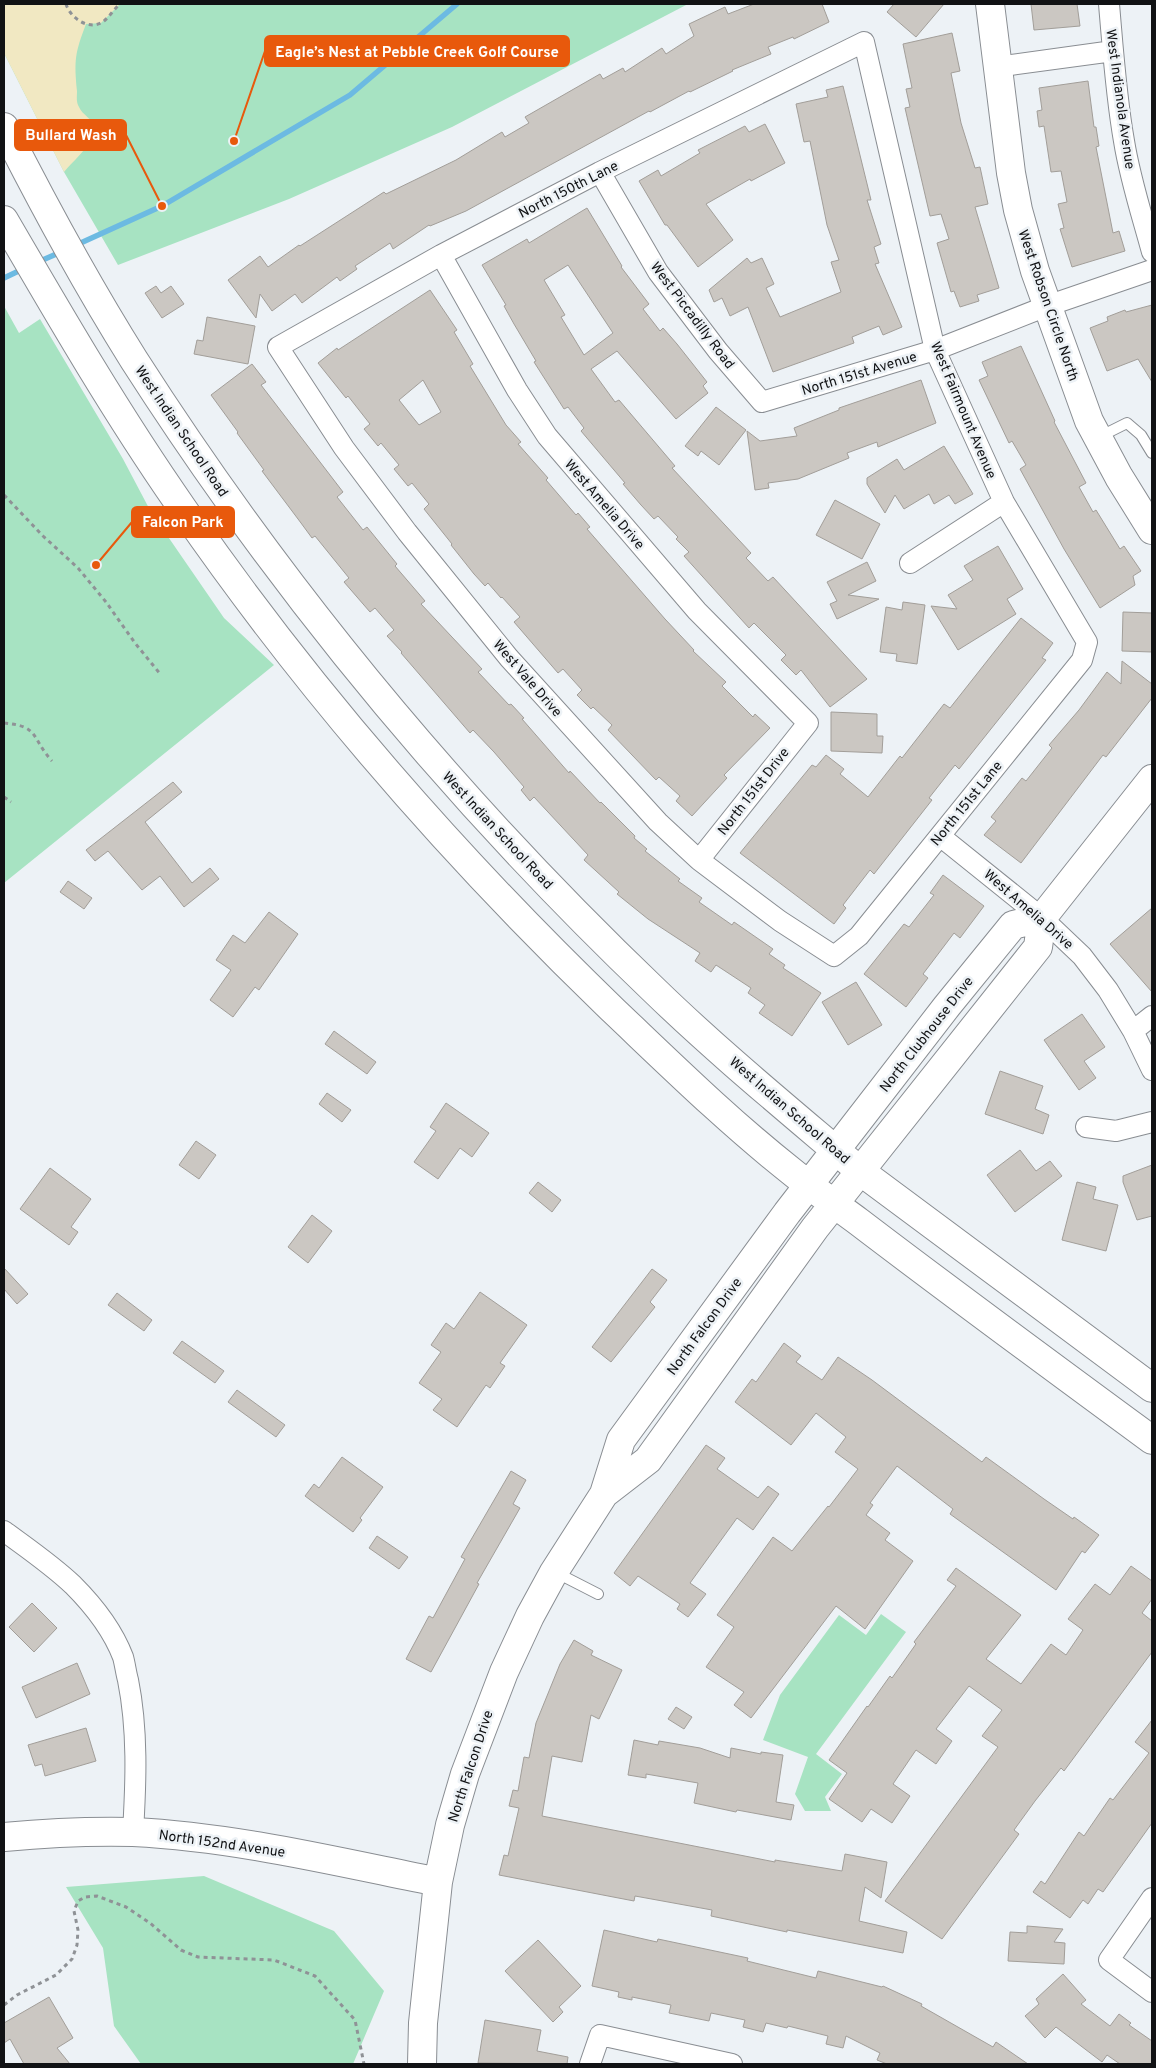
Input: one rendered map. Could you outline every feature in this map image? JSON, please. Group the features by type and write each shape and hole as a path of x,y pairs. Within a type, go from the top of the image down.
{"main road":[{"name":"West Robson Circle North","path":"990,4 996,66 1011,174 1018,210 1035,271 1089,420 1119,477 1152,530"},
{"name":"West Indian School Road","path":"4,127 36,190 133,358 243,521 374,691 420,745 506,840 656,993 822,1168 1152,1440"},
{"name":"West Indian School Road","path":"4,220 95,375 187,515 310,680 399,788 490,887 583,981 686,1080 790,1171 822,1168 847,1188 1152,1388"},
{"path":"847,1188 954,1050 1038,947 1042,918 1152,779"},
{"name":"North Clubhouse Drive","path":"822,1168 1013,925 1042,918"},
{"path":"929,1030 954,1050"},
{"name":"North Falcon Drive","path":"422,2064 423,2023 438,1882 450,1825 482,1728 504,1672 530,1616 554,1572 604,1494 621,1440 822,1168"},
{"name":"North Falcon Drive","path":"604,1494 648,1460 847,1188"},
{"name":"North 152nd Avenue","path":"4,1837 63,1833 133,1832 223,1841 269,1848 438,1882"}],"street":[{"name":"West Indianola Avenue","path":"1109,4 1124,142 1131,178 1152,252"},
{"name":"North 150th Lane","path":"278,347 441,255 600,172 864,42"},
{"name":"West Fairmount Avenue","path":"864,42 936,350 1004,502 1087,642"},
{"path":"996,66 1113,51"},
{"name":"West Piccadilly Road","path":"600,172 658,272 718,351 762,402"},
{"name":"West Amelia Drive","path":"441,255 517,390 547,436 697,611 808,723"},
{"name":"North 151st Avenue","path":"762,402 936,350 1047,306 1152,270"},
{"name":"West Vale Drive","path":"278,347 344,448 407,532 509,658 658,822 699,860 780,920 834,956"},
{"path":"910,563 1004,502"},
{"name":"North 151st Lane","path":"834,956 859,936 1082,660 1087,642"},
{"name":"North 151st Drive","path":"699,860 808,723"},
{"name":"West Amelia Drive","path":"940,836 1042,918 1082,956 1108,990 1133,1032 1152,1070"},
{"path":"1133,1032 1152,1016"},
{"path":"1086,1126 1116,1131 1152,1122"},
{"path":"4,1531 53,1567 73,1585 92,1606 103,1622 123,1658 134,1721 135,1801 133,1832"},
{"path":"1152,1898 1109,1960 1152,1992"},
{"path":"590,2064 600,2035 732,2064"}],"lane":[{"path":"1098,437 1127,423 1140,435 1152,453"},
{"path":"554,1572 598,1594"}],"path":[{"path":"66,4 74,18 92,24 105,20 120,4"},
{"path":"4,495 43,536 78,568 161,675"},
{"path":"4,723 21,725 27,728 33,734 41,749 52,761"},
{"path":"4,797 11,802"},
{"path":"4,2005 17,1995 56,1975 72,1959 77,1945 78,1930 74,1911 78,1901 85,1897 97,1896 126,1907 150,1922 181,1950 198,1957 274,1960 315,1976 355,2020 364,2064"}],"green space":[{"path":"4,4 688,4 452,127 289,199 118,265 64,172 4,53"},
{"path":"4,306 19,333 40,319 123,459 151,512 224,618 274,665 4,883"},
{"path":"881,1614 906,1632 816,1754 842,1774 825,1797 831,1811 805,1811 795,1794 808,1757 763,1740 780,1695 839,1615 866,1635"},
{"path":"204,1876 334,1931 384,1991 353,2064 141,2064 114,2026 103,1948 66,1887"}],"sand":[{"path":"4,4 120,4 101,23 86,24 82,34 76,64 77,101 81,110 92,122 94,128 91,140 87,146 64,172 4,53"}],"building":[{"path":"754,4 822,4 829,22 794,39 793,37 768,47 771,54 732,70 649,111 466,211 429,225 393,249 390,243 355,266 357,269 340,281 337,277 302,303 295,294 272,311 260,294 256,318 228,280 260,256 268,267 299,245 384,192 386,194 456,160 502,132 505,137 529,123 525,117 600,74 603,79 623,68 625,72 662,48 666,54 694,36 689,24 725,7 728,14"},
{"path":"894,4 944,4 916,37 887,12"},
{"path":"1031,4 1077,4 1080,26 1034,30"},
{"path":"952,33 960,71 951,73 961,123 975,168 980,167 988,204 975,207 999,288 977,295 979,301 960,307 954,291 951,292 937,243 949,239 941,214 930,216 905,108 910,107 906,89 912,88 903,44"},
{"path":"1088,81 1094,127 1096,127 1099,146 1096,147 1113,233 1119,231 1125,251 1072,267 1060,229 1064,228 1058,204 1067,202 1061,171 1051,172 1044,126 1039,127 1037,111 1042,110 1039,88"},
{"path":"843,86 871,200 867,200 881,244 874,247 879,263 875,264 902,327 883,335 879,326 852,337 854,343 773,372 748,307 730,316 722,298 714,302 709,290 747,258 751,263 762,258 774,284 766,288 780,317 841,292 831,262 839,260 827,225 810,141 804,142 796,104 828,97 826,90"},
{"path":"765,124 785,163 751,181 750,179 706,204 733,240 698,267 667,225 665,225 639,181 658,170 661,176 700,153 698,150 745,126 749,132"},
{"path":"587,208 621,267 649,304 643,309 660,331 663,328 707,382 703,386 708,393 676,419 617,351 591,369 615,402 619,400 675,466 672,468 751,553 746,558 768,581 773,577 867,679 830,707 801,670 796,675 781,660 786,655 754,623 749,628 684,556 689,552 676,539 678,537 658,516 654,519 641,505 581,431 584,428 568,407 564,409 534,362 536,361 504,306 506,305 482,265 527,239 529,243","holes":["568,265 613,333 584,355 561,317 565,315 544,280"]},
{"path":"156,286 161,293 171,286 184,304 162,318 145,293"},
{"path":"430,290 457,330 454,332 473,364 470,366 506,425 521,442 518,444 548,478 546,480 576,515 578,513 590,527 587,529 665,619 693,651 726,682 722,686 753,717 755,714 770,728 724,775 727,778 692,816 676,801 680,796 659,777 656,780 608,730 612,725 593,707 591,709 577,695 582,690 563,669 558,673 514,622 520,617 488,583 485,586 451,545 424,509 429,504 412,483 408,486 394,469 399,465 381,443 378,446 364,429 370,424 318,363 337,348 338,350","holes":["423,380 441,412 419,425 399,400"]},
{"path":"1152,305 1152,382 1138,359 1107,371 1090,328 1108,321 1107,317 1125,310 1126,312"},
{"path":"207,317 255,326 248,364 194,354 197,340 203,341"},
{"path":"1021,346 1054,422 1086,483 1079,487 1093,512 1096,510 1120,549 1124,546 1141,571 1133,576 1135,585 1100,608 1064,549 1020,469 1026,465 1012,441 1009,443 979,380 988,376 982,362"},
{"path":"252,364 266,382 261,385 343,492 337,497 363,530 367,527 397,564 395,566 425,601 421,604 482,669 478,672 524,718 522,719 569,773 570,771 635,836 634,838 647,849 645,851 680,879 678,881 702,898 699,902 732,925 734,922 773,949 769,954 785,965 783,968 821,993 792,1036 759,1013 765,1005 748,993 751,988 716,965 711,972 695,961 700,953 648,919 617,894 619,892 584,860 588,855 534,797 530,801 521,790 524,787 494,752 473,730 470,733 387,636 394,630 375,608 370,612 344,582 349,578 315,536 312,538 262,471 264,470 211,395"},
{"path":"921,380 936,423 878,447 877,442 847,453 849,458 798,479 768,483 769,488 755,490 747,431 760,441 797,436 794,428 839,410 839,408"},
{"path":"716,407 746,430 719,465 701,451 698,456 685,446"},
{"path":"944,446 973,494 955,504 949,495 934,504 929,494 904,509 895,495 885,513 867,484 867,478 897,459 904,470"},
{"path":"835,500 880,524 862,559 816,535"},
{"path":"998,546 1023,589 1007,599 1016,614 958,650 931,606 957,609 948,595 973,580 964,566"},
{"path":"867,562 876,581 848,595 879,599 837,619 830,604 837,601 827,582"},
{"path":"903,602 925,605 917,664 896,661 897,654 880,652 886,607 902,610"},
{"path":"1123,612 1152,613 1152,652 1122,651"},
{"path":"1021,618 1053,643 1042,658 1046,660 959,769 955,765 929,798 932,800 874,874 870,870 843,905 846,908 834,924 740,853 812,765 816,767 826,755 844,769 840,774 868,797 900,756 902,758 944,704 950,708"},
{"path":"1122,661 1152,684 1152,698 1106,757 1103,755 1021,863 984,835 996,821 991,817 1022,778 1026,781 1052,748 1049,745 1079,710 1107,672 1121,684"},
{"path":"831,712 877,714 877,736 883,736 882,753 831,751"},
{"path":"173,782 182,792 145,822 192,883 210,868 219,879 184,907 160,876 142,890 108,851 95,861 86,850"},
{"path":"943,875 984,906 960,938 954,933 923,974 928,978 906,1007 864,974 904,924 909,927 934,895 930,893"},
{"path":"68,881 92,898 84,909 60,892"},
{"path":"1152,908 1152,992 1110,944"},
{"path":"269,912 298,934 259,990 255,987 233,1017 210,1000 231,970 216,960 233,935 245,943"},
{"path":"856,982 882,1025 848,1045 822,1002"},
{"path":"1082,1014 1105,1047 1084,1061 1096,1078 1079,1090 1044,1040"},
{"path":"334,1031 376,1062 367,1074 325,1044"},
{"path":"1000,1071 1043,1086 1035,1109 1049,1115 1043,1134 985,1114"},
{"path":"327,1093 351,1110 342,1122 319,1104"},
{"path":"446,1103 489,1133 472,1157 460,1148 438,1179 414,1162 436,1131 430,1127"},
{"path":"196,1141 216,1155 199,1179 179,1165"},
{"path":"1020,1150 1036,1171 1050,1161 1062,1176 1015,1212 987,1175"},
{"path":"1152,1165 1152,1216 1137,1220 1123,1182 1123,1176"},
{"path":"50,1168 91,1199 71,1227 78,1232 69,1245 20,1209"},
{"path":"538,1182 561,1200 552,1212 529,1193"},
{"path":"1077,1182 1096,1187 1093,1199 1118,1205 1106,1251 1062,1240"},
{"path":"312,1215 332,1231 308,1263 288,1247"},
{"path":"4,1268 28,1294 17,1304 4,1289"},
{"path":"652,1269 667,1280 650,1302 655,1307 611,1362 592,1347"},
{"path":"480,1292 527,1325 500,1363 505,1366 490,1388 486,1385 457,1427 433,1410 442,1399 419,1383 441,1352 431,1345 446,1323 454,1329"},
{"path":"117,1293 152,1320 144,1331 108,1305"},
{"path":"182,1341 224,1371 215,1383 173,1353"},
{"path":"784,1343 801,1356 796,1362 822,1380 838,1357 982,1462 986,1457 1044,1499 1099,1535 1085,1553 1082,1551 1056,1590 950,1514 953,1509 897,1466 870,1503 873,1505 866,1515 890,1533 885,1540 913,1561 865,1629 836,1606 751,1718 734,1705 744,1692 706,1667 734,1627 717,1615 773,1537 792,1551 858,1469 835,1452 846,1437 816,1413 791,1445 735,1402 752,1379 756,1382"},
{"path":"237,1390 285,1425 276,1437 228,1402"},
{"path":"706,1445 725,1458 717,1469 758,1498 768,1486 779,1494 753,1530 737,1518 690,1583 706,1594 688,1617 677,1609 680,1604 638,1576 630,1586 614,1573"},
{"path":"342,1457 383,1487 360,1518 362,1520 353,1532 305,1496 314,1484 319,1488"},
{"path":"511,1471 526,1480 513,1504 520,1508 477,1583 479,1584 431,1672 406,1659 429,1616 433,1618 465,1559 461,1557"},
{"path":"377,1536 408,1557 399,1569 369,1548"},
{"path":"1131,1566 1152,1581 1152,1599 1142,1613 1152,1621 1152,1652 1064,1771 1061,1768 1035,1801 1014,1830 1019,1834 942,1939 885,1901 998,1747 982,1736 1002,1710 969,1686 936,1729 952,1741 936,1764 916,1750 893,1784 910,1796 892,1823 871,1809 862,1822 829,1799 847,1773 829,1760 890,1676 892,1678 916,1644 914,1642 956,1586 947,1580 956,1568 1021,1615 986,1659 1021,1684 1051,1644 1066,1655 1083,1630 1068,1619 1095,1584 1110,1595"},
{"path":"32,1603 57,1628 34,1652 9,1627"},
{"path":"574,1640 593,1651 591,1655 622,1670 599,1719 591,1715 582,1762 552,1756 542,1816 775,1862 775,1860 842,1871 845,1854 887,1862 881,1898 865,1887 859,1921 907,1932 903,1953 711,1916 712,1910 635,1896 634,1901 499,1875 504,1855 508,1856 519,1808 509,1806 513,1790 518,1791 524,1757 529,1758 536,1723 560,1664"},
{"path":"77,1663 90,1694 36,1718 22,1687"},
{"path":"676,1707 692,1717 684,1729 668,1719"},
{"path":"1152,1720 1152,1823 1103,1892 1098,1889 1088,1904 1083,1900 1070,1918 1033,1892 1041,1881 1045,1884 1079,1832 1084,1836 1110,1798 1113,1800 1149,1753 1135,1742"},
{"path":"86,1728 96,1761 45,1776 42,1764 35,1766 28,1745"},
{"path":"634,1740 658,1745 659,1741 700,1748 730,1758 731,1748 761,1754 761,1752 783,1755 776,1802 794,1805 791,1820 737,1810 736,1812 694,1803 698,1783 646,1774 646,1778 628,1775"},
{"path":"1027,1926 1063,1929 1054,1942 1065,1943 1064,1964 1008,1961 1010,1932 1027,1933"},
{"path":"604,1930 657,1942 658,1939 748,1958 747,1961 816,1978 818,1971 883,1986 922,2004 921,2006 993,2047 996,2042 1028,2064 887,2064 877,2060 880,2053 846,2036 843,2048 826,2044 828,2036 788,2026 787,2028 766,2023 763,2032 743,2027 745,2020 711,2013 709,2021 669,2013 671,2005 632,1997 632,2000 618,1997 619,1992 592,1986"},
{"path":"538,1940 581,1986 559,2007 563,2012 553,2022 505,1971"},
{"path":"1063,1974 1086,2000 1081,2004 1110,2026 1119,2014 1131,2023 1129,2025 1152,2041 1152,2064 1120,2064 1107,2055 1102,2062 1056,2027 1045,2038 1025,2016 1039,2004 1036,1999"},
{"path":"49,1997 73,2038 57,2048 70,2064 24,2064 10,2039 4,2043 4,2023"},
{"path":"485,2020 541,2030 537,2051 568,2057 567,2064 478,2063"}],"waterway":[{"path":"74,246 162,206 350,95 457,4"},
{"path":"38,262 61,252"},
{"path":"4,278 25,268"}],"place":[{"name":"Eagle’s Nest at Pebble Creek Golf Course","path":"234,141"},
{"name":"Bullard Wash","path":"162,206"},
{"name":"Falcon Park","path":"96,565"}]}
